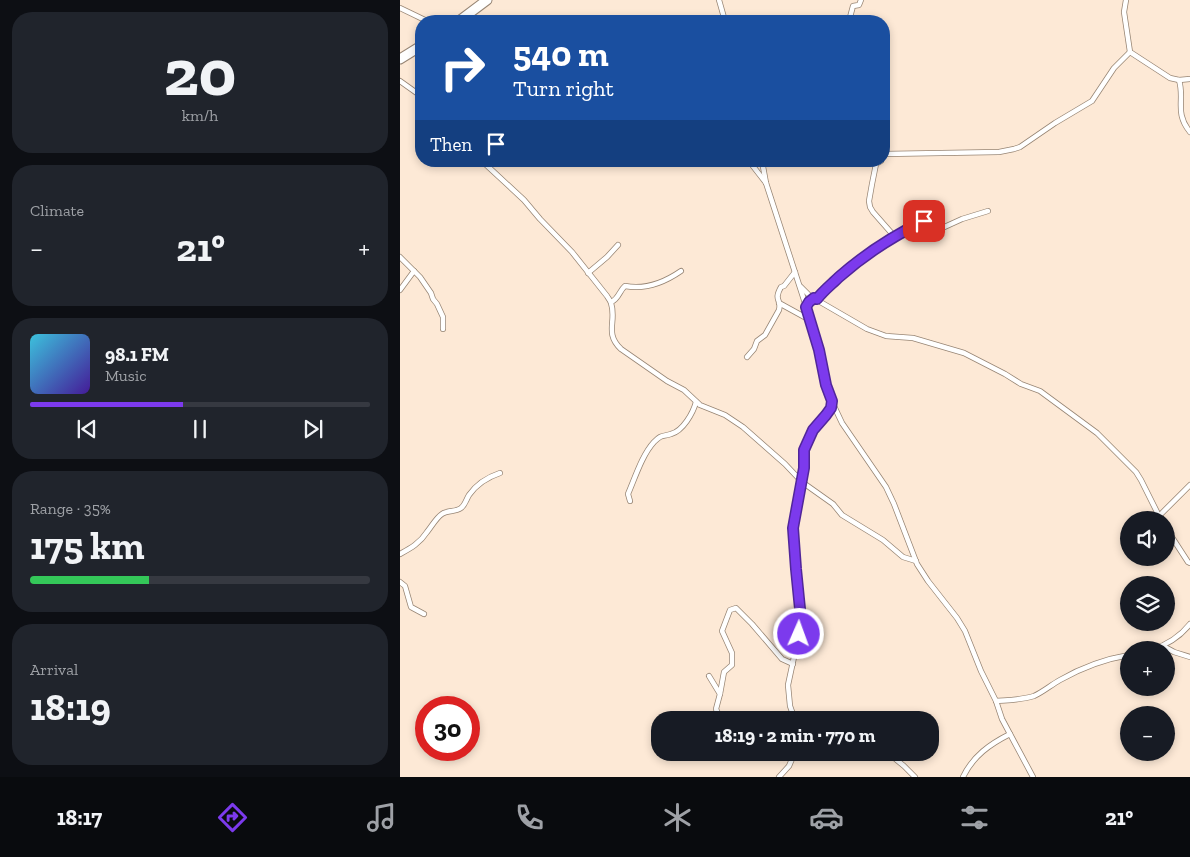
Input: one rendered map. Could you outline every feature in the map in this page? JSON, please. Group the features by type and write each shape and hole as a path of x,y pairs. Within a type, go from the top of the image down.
{"highway":[{"path":"467,15 488,0"},
{"path":"400,59 415,50"}],"street":[{"path":"719,0 723,15"},
{"path":"850,15 852,8 859,5 860,0"},
{"path":"1126,0 1124,12 1130,52 1170,78 1179,80 1190,79"},
{"path":"400,8 415,15"},
{"path":"890,156 905,153 999,152 1014,149 1092,101 1114,68 1130,52"},
{"path":"1179,80 1181,116 1190,132"},
{"path":"400,81 415,92"},
{"path":"488,167 524,200 572,252 607,296 611,302 613,316 611,332 617,346 654,373 684,390 700,405 724,415 743,427 785,464 802,482 824,497 842,515 883,540 903,557 916,561"},
{"path":"754,167 766,183"},
{"path":"763,167 766,183 819,350 826,385 832,401 842,423 886,487 916,561 928,581 960,622 996,701 1002,719 1029,774 1033,777"},
{"path":"875,167 869,201 870,207 895,237"},
{"path":"806,307 809,302 851,267 908,228 930,218 938,229 988,211"},
{"path":"588,273 618,245"},
{"path":"400,257 426,285 443,317 443,328"},
{"path":"611,302 615,300 625,286 640,288 672,277 680,271"},
{"path":"400,290 414,272"},
{"path":"747,357 754,349 757,341 765,335 779,310 777,293 780,287 784,286 795,272"},
{"path":"800,286 810,296 881,335 909,337 964,353 1021,384 1046,395 1059,406 1086,423 1136,472 1157,511"},
{"path":"779,303 810,320"},
{"path":"792,711 788,685 801,619 793,528 807,443 813,430 831,408 832,401"},
{"path":"630,501 628,494 648,450 661,436 678,431 692,414 696,402"},
{"path":"400,554 417,544 442,514 460,510 469,495 478,486 490,476 500,473"},
{"path":"1167,511 1190,485"},
{"path":"1175,542 1190,563"},
{"path":"400,582 405,586 411,607 424,614"},
{"path":"717,711 724,672 732,665 732,652 722,631 730,610 736,608 782,659 792,664"},
{"path":"1171,641 1179,636 1190,624"},
{"path":"1175,651 1190,657"},
{"path":"996,701 1017,700 1033,696 1087,667 1120,656"},
{"path":"709,676 720,694"},
{"path":"963,777 977,756 998,740 1010,734"},
{"path":"779,777 791,761"},
{"path":"898,761 915,777"}],"route":[{"path":"799,634 801,619 793,528 804,468 804,450 813,430 831,408 832,401 826,385 819,350 806,307 812,299 817,299 820,294 851,267 908,228 924,221"}]}
